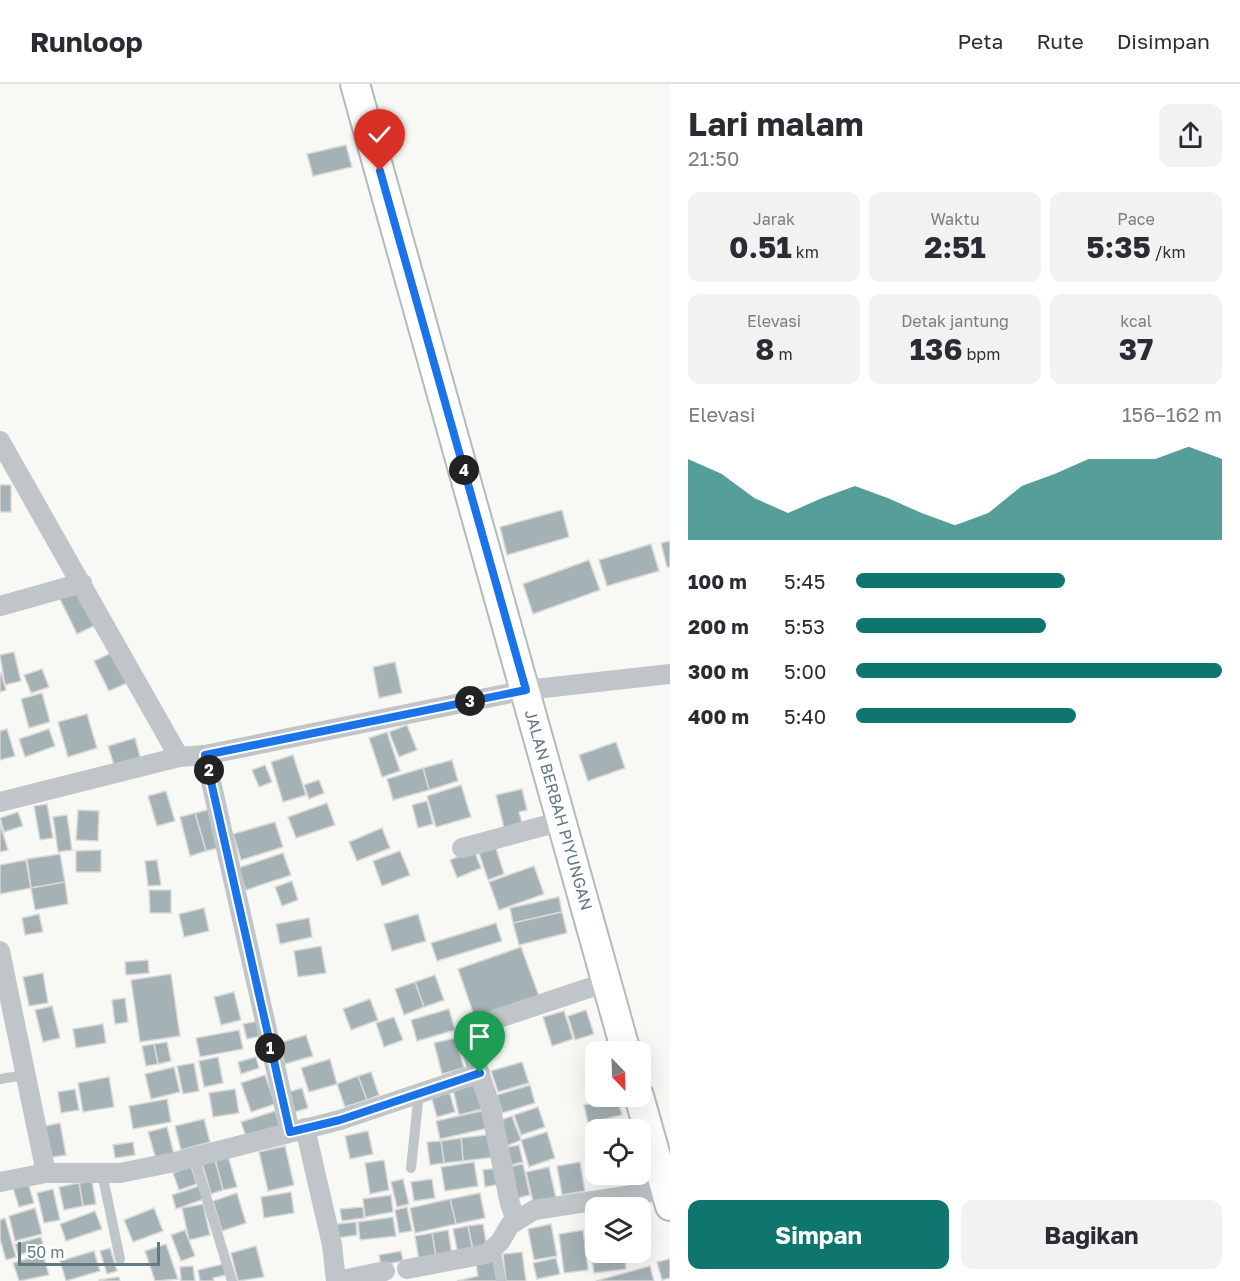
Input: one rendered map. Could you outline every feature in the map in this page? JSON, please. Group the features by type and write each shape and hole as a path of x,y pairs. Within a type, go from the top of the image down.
{"street":[{"name":"JALAN BERBAH PIYUNGAN","path":"355,84 623,1041"},
{"path":"0,441 179,757"},
{"path":"0,606 82,583"},
{"path":"0,802 179,757 205,755 526,690 670,674"},
{"path":"205,755 297,1130 332,1245 336,1281 400,1273 486,1254 495,1247 516,1220 534,1210 668,1198 642,1107"},
{"path":"462,848 562,821"},
{"path":"0,951 46,1173"},
{"path":"516,1220 480,1073 468,1040 469,1028 607,982"},
{"path":"0,1182 46,1173 120,1173 194,1157 340,1120 480,1073"}],"lane":[{"path":"0,1079 25,1075"},
{"path":"411,1168 419,1092"},
{"path":"194,1157 232,1281"},
{"path":"102,1173 120,1258"},
{"path":"495,1247 501,1281"}],"building":[{"path":"346,145 352,167 313,176 307,154"},
{"path":"0,485 11,485 11,512 0,512"},
{"path":"562,510 569,537 507,555 500,527"},
{"path":"670,541 670,567 667,567 661,543"},
{"path":"651,544 659,571 607,586 599,560"},
{"path":"589,560 600,590 533,614 523,584"},
{"path":"76,589 94,626 77,634 59,597"},
{"path":"14,652 21,681 5,685 0,655"},
{"path":"113,652 127,683 109,691 94,661"},
{"path":"395,662 402,693 379,698 373,667"},
{"path":"42,669 49,687 31,693 24,675"},
{"path":"0,674 6,690 0,692"},
{"path":"42,693 50,722 29,728 21,699"},
{"path":"87,714 97,748 68,757 58,722"},
{"path":"407,725 417,750 399,757 389,732"},
{"path":"7,729 15,756 0,760 0,731"},
{"path":"49,729 55,746 25,757 19,739"},
{"path":"387,732 400,771 382,777 369,738"},
{"path":"135,738 141,760 115,768 108,746"},
{"path":"616,742 625,768 588,781 579,755"},
{"path":"293,755 306,795 283,802 271,762"},
{"path":"452,760 458,781 429,790 423,768"},
{"path":"265,765 272,782 259,787 252,770"},
{"path":"423,768 429,790 393,800 387,779"},
{"path":"319,780 324,793 309,799 304,785"},
{"path":"461,785 471,817 436,827 427,796"},
{"path":"522,789 527,810 519,812 523,827 505,832 496,795"},
{"path":"166,791 175,821 157,826 148,796"},
{"path":"427,801 433,824 418,828 412,805"},
{"path":"327,803 335,825 296,838 288,817"},
{"path":"47,804 53,838 40,840 34,806"},
{"path":"216,808 226,846 206,851 195,813"},
{"path":"78,810 99,811 98,841 76,840"},
{"path":"18,812 23,826 4,832 0,818"},
{"path":"195,813 206,851 190,856 180,817"},
{"path":"67,815 72,850 58,852 53,817"},
{"path":"275,822 283,847 241,860 233,834"},
{"path":"0,823 8,850 0,852"},
{"path":"382,828 390,848 357,861 349,842"},
{"path":"495,845 504,874 488,880 478,850"},
{"path":"101,850 101,872 76,872 76,851"},
{"path":"474,850 481,868 457,878 450,860"},
{"path":"400,851 410,875 382,886 373,861"},
{"path":"283,853 291,875 246,890 238,868"},
{"path":"60,854 65,882 31,888 27,859"},
{"path":"26,860 31,888 0,894 0,865"},
{"path":"157,860 161,885 148,886 145,861"},
{"path":"534,866 544,894 499,910 489,882"},
{"path":"292,881 298,900 282,906 275,887"},
{"path":"65,882 68,904 35,910 31,888"},
{"path":"149,890 171,890 171,913 150,913"},
{"path":"559,897 562,912 513,923 510,908"},
{"path":"204,908 209,931 184,937 179,914"},
{"path":"562,912 567,933 519,945 513,923"},
{"path":"39,914 43,932 25,935 22,918"},
{"path":"418,914 426,941 392,951 384,924"},
{"path":"309,918 312,937 280,944 276,924"},
{"path":"496,923 502,941 437,961 431,943"},
{"path":"321,946 326,973 298,977 294,951"},
{"path":"521,947 539,996 475,1018 458,969"},
{"path":"148,960 149,973 126,975 125,962"},
{"path":"43,973 48,1003 29,1006 23,977"},
{"path":"171,974 180,1036 140,1042 131,980"},
{"path":"435,975 444,1000 424,1007 415,982"},
{"path":"415,982 424,1007 404,1015 395,989"},
{"path":"234,992 241,1020 221,1025 214,997"},
{"path":"125,998 128,1022 115,1024 112,1000"},
{"path":"370,999 378,1020 351,1030 343,1009"},
{"path":"52,1006 60,1038 43,1042 35,1010"},
{"path":"449,1009 455,1030 417,1041 411,1020"},
{"path":"586,1010 594,1034 575,1040 568,1016"},
{"path":"564,1011 573,1039 552,1046 543,1017"},
{"path":"394,1017 403,1040 384,1047 376,1023"},
{"path":"258,1021 261,1036 247,1039 243,1024"},
{"path":"103,1024 106,1043 76,1048 73,1029"},
{"path":"239,1030 243,1049 200,1057 196,1038"},
{"path":"306,1035 313,1056 285,1064 279,1043"},
{"path":"455,1038 464,1068 442,1074 434,1043"},
{"path":"167,1042 171,1061 158,1064 154,1044"},
{"path":"154,1044 158,1064 146,1066 142,1046"},
{"path":"218,1057 223,1083 204,1087 199,1061"},
{"path":"256,1057 259,1068 241,1074 238,1062"},
{"path":"330,1059 337,1084 309,1092 301,1068"},
{"path":"522,1062 529,1083 498,1092 491,1071"},
{"path":"194,1063 199,1091 183,1094 177,1066"},
{"path":"174,1067 180,1092 151,1099 145,1074"},
{"path":"371,1072 379,1095 367,1100 358,1076"},
{"path":"265,1075 275,1104 251,1112 241,1083"},
{"path":"358,1076 367,1100 345,1107 337,1084"},
{"path":"109,1077 114,1107 83,1112 78,1083"},
{"path":"479,1083 486,1108 459,1115 453,1090"},
{"path":"530,1085 535,1103 502,1113 497,1095"},
{"path":"448,1087 455,1112 437,1117 430,1092"},
{"path":"302,1088 308,1108 291,1113 285,1093"},
{"path":"75,1089 79,1110 61,1113 58,1092"},
{"path":"235,1089 239,1113 213,1117 209,1093"},
{"path":"167,1099 171,1122 133,1129 129,1106"},
{"path":"584,1105 585,1107 620,1107 622,1115 605,1119 587,1119"},
{"path":"538,1107 545,1127 521,1135 514,1115"},
{"path":"486,1110 489,1128 440,1139 436,1121"},
{"path":"275,1111 280,1127 246,1137 241,1122"},
{"path":"512,1116 521,1140 506,1146 496,1122"},
{"path":"204,1119 210,1142 181,1150 175,1126"},
{"path":"60,1123 66,1155 46,1158 40,1127"},
{"path":"167,1127 174,1154 156,1159 148,1132"},
{"path":"368,1131 373,1154 350,1159 345,1136"},
{"path":"547,1132 555,1158 529,1167 521,1140"},
{"path":"493,1134 496,1157 463,1161 461,1138"},
{"path":"461,1138 463,1161 444,1163 441,1141"},
{"path":"441,1141 444,1163 430,1165 427,1142"},
{"path":"133,1142 135,1155 115,1158 113,1145"},
{"path":"519,1145 523,1162 507,1166 503,1148"},
{"path":"285,1146 294,1185 268,1191 259,1152"},
{"path":"228,1156 237,1187 223,1190 215,1160"},
{"path":"215,1160 223,1190 211,1194 202,1163"},
{"path":"384,1160 389,1190 370,1194 365,1163"},
{"path":"474,1162 478,1186 445,1191 441,1167"},
{"path":"580,1162 585,1191 562,1195 557,1166"},
{"path":"523,1164 530,1195 514,1199 507,1167"},
{"path":"191,1166 197,1184 179,1190 173,1173"},
{"path":"549,1167 556,1198 533,1202 526,1172"},
{"path":"498,1168 501,1184 485,1187 483,1170"},
{"path":"403,1179 409,1204 397,1207 391,1182"},
{"path":"432,1179 435,1198 414,1201 411,1182"},
{"path":"27,1180 34,1203 19,1207 12,1185"},
{"path":"92,1181 96,1204 83,1206 79,1183"},
{"path":"79,1183 83,1206 64,1210 59,1187"},
{"path":"199,1186 204,1199 176,1209 172,1195"},
{"path":"53,1189 60,1220 44,1223 37,1193"},
{"path":"291,1192 294,1213 264,1218 261,1197"},
{"path":"237,1193 246,1223 222,1231 213,1201"},
{"path":"480,1193 485,1218 456,1224 450,1199"},
{"path":"391,1195 393,1212 365,1217 363,1199"},
{"path":"450,1199 456,1224 415,1233 410,1208"},
{"path":"203,1204 210,1235 189,1240 182,1208"},
{"path":"363,1207 364,1218 342,1221 340,1209"},
{"path":"407,1207 412,1231 399,1233 395,1210"},
{"path":"35,1208 42,1234 15,1241 9,1216"},
{"path":"154,1208 163,1231 133,1242 124,1220"},
{"path":"95,1211 102,1229 66,1241 60,1224"},
{"path":"393,1217 396,1236 360,1240 358,1222"},
{"path":"5,1218 16,1257 6,1260 0,1239 0,1220"},
{"path":"356,1222 357,1235 338,1238 337,1224"},
{"path":"483,1224 487,1248 473,1251 468,1226"},
{"path":"551,1224 557,1256 534,1260 528,1229"},
{"path":"468,1226 473,1251 458,1254 453,1229"},
{"path":"185,1230 195,1256 181,1261 171,1235"},
{"path":"448,1230 452,1255 436,1257 432,1233"},
{"path":"583,1230 585,1263 587,1263 588,1270 564,1273 559,1234"},
{"path":"432,1233 436,1257 419,1260 415,1236"},
{"path":"41,1237 44,1248 18,1255 15,1244"},
{"path":"166,1244 178,1279 155,1281 145,1251"},
{"path":"256,1246 264,1277 238,1281 231,1253"},
{"path":"110,1248 117,1271 107,1274 100,1251"},
{"path":"94,1251 100,1271 66,1281 60,1261"},
{"path":"401,1251 403,1261 381,1265 379,1255"},
{"path":"522,1252 526,1281 506,1281 503,1254"},
{"path":"43,1254 49,1275 19,1281 13,1263"},
{"path":"556,1258 560,1274 537,1279 533,1263"},
{"path":"670,1259 670,1278 662,1280 657,1262"},
{"path":"495,1260 498,1281 457,1281 478,1276 476,1263"},
{"path":"593,1263 625,1263 626,1269 594,1273"},
{"path":"223,1264 226,1275 213,1278 214,1281 200,1281 198,1270"},
{"path":"193,1266 195,1281 181,1281 180,1267"},
{"path":"650,1266 654,1281 596,1281"},
{"path":"119,1277 120,1281 99,1281 99,1280"}],"route":[{"path":"380,171 526,690 205,755 290,1132 340,1120 480,1073"}]}
